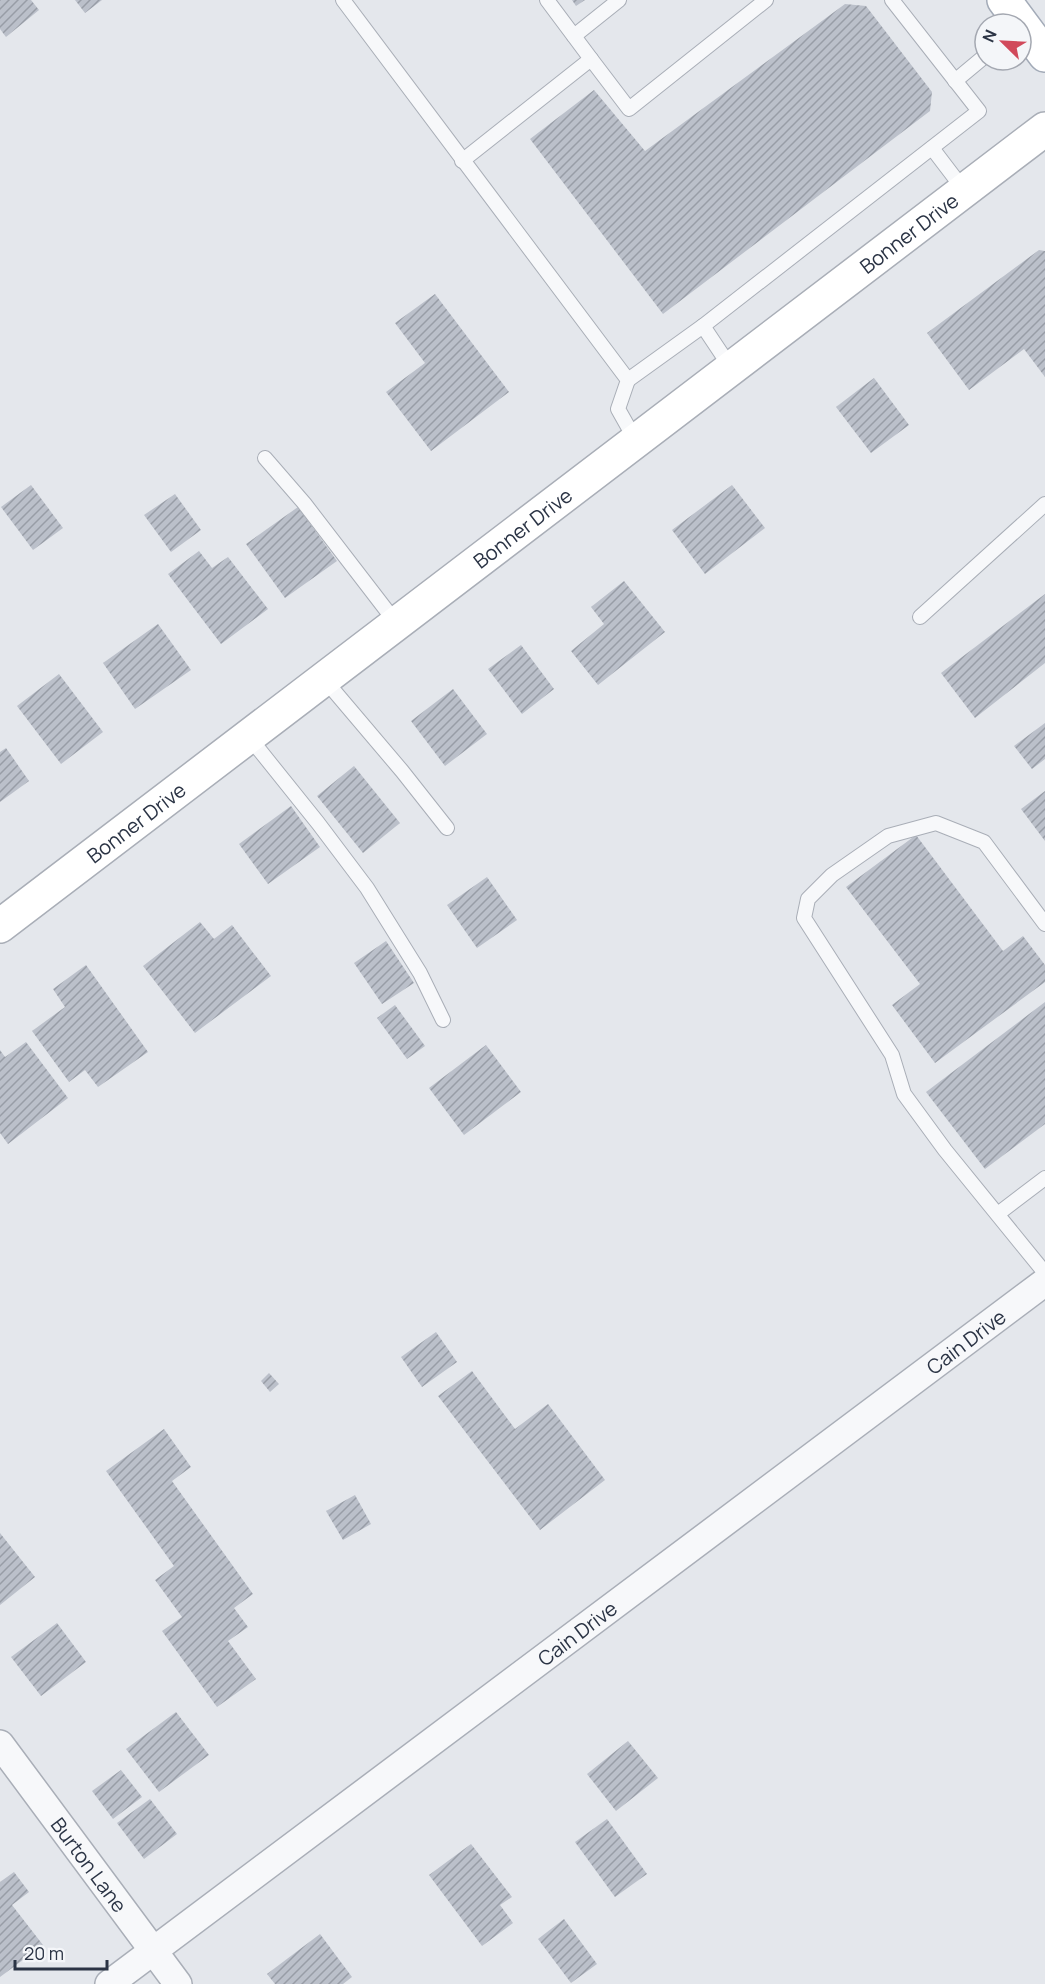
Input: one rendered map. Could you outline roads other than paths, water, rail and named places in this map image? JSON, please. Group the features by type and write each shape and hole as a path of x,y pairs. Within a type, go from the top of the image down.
{"street":[{"path":"1033,39 1045,55"},
{"name":"Bonner Drive","path":"0,926 1045,129"},
{"name":"Cain Drive","path":"110,1984 1045,1282"},
{"name":"Burton Lane","path":"0,1744 178,1984"}],"lane":[{"path":"343,0 628,380"},
{"path":"547,0 629,108 766,0"},
{"path":"574,36 619,0"},
{"path":"636,441 618,409 628,380 703,326 979,111 892,0"},
{"path":"462,160 591,59"},
{"path":"955,81 973,66"},
{"path":"932,148 964,190"},
{"path":"703,326 731,368"},
{"path":"265,458 304,503 397,624"},
{"path":"920,617 1045,504"},
{"path":"324,679 447,828"},
{"path":"249,737 367,888 420,973 443,1020"},
{"path":"1045,924 984,842 936,823 888,836 832,875 808,899 804,918 892,1055 904,1094 945,1150 999,1213 1045,1273"},
{"path":"999,1213 1045,1178"}]}
